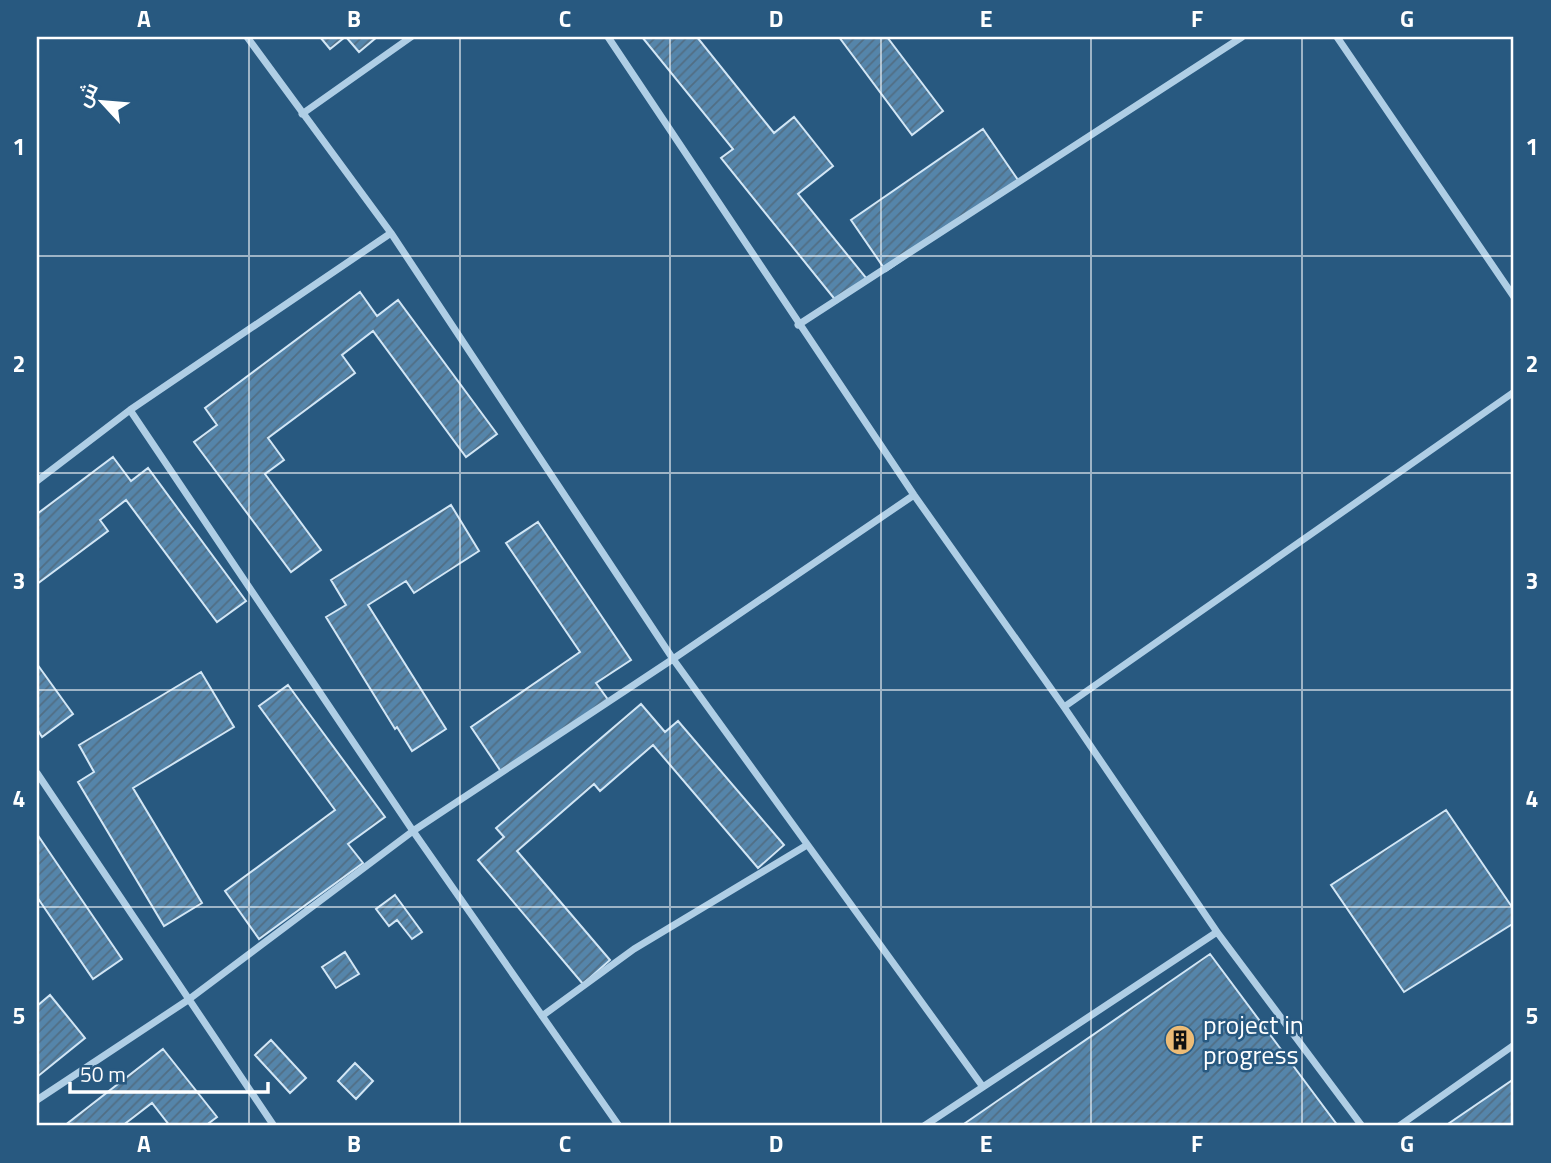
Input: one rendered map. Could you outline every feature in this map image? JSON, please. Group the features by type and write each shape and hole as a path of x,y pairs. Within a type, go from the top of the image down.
{"street":[{"path":"247,37 391,233 673,659 983,1087"},
{"path":"302,114 411,37"},
{"path":"608,37 914,495 1064,707 1217,932 1362,1126"},
{"path":"798,324 1242,37"},
{"path":"1337,37 1514,297"},
{"path":"37,481 130,410 391,233"},
{"path":"1064,707 1514,392"},
{"path":"130,410 413,831 619,1126"},
{"path":"37,1100 188,1000 413,831 914,495"},
{"path":"37,773 274,1126"},
{"path":"542,1016 634,949 807,845"},
{"path":"924,1126 1217,932"},
{"path":"1399,1126 1514,1045"}],"building":[{"path":"320,37 345,37 330,49"},
{"path":"346,37 377,37 359,52"},
{"path":"642,37 697,37 774,133 794,117 833,166 798,194 867,279 837,302 721,158 733,149"},
{"path":"839,37 887,37 943,111 912,135"},
{"path":"983,129 1018,180 886,271 851,220"},
{"path":"360,292 377,316 398,300 497,434 466,457 373,331 342,355 355,373 268,438 284,460 265,474 321,550 291,572 194,442 217,425 205,408"},
{"path":"113,457 131,481 148,468 246,601 217,622 126,500 100,520 108,531 37,584 37,514"},
{"path":"451,505 479,551 414,593 406,581 368,605 446,729 412,751 397,727 395,729 326,617 346,605 331,580"},
{"path":"538,522 631,660 596,683 609,701 502,773 471,727 580,652 506,543"},
{"path":"37,664 73,714 42,737 37,729"},
{"path":"201,672 234,727 133,788 202,903 164,926 78,782 94,772 79,745"},
{"path":"288,685 385,817 348,844 363,863 259,939 225,891 335,810 259,706"},
{"path":"641,704 665,732 678,721 784,845 758,868 653,745 600,791 594,784 517,851 610,960 583,984 478,860 504,837 496,828"},
{"path":"1446,810 1514,910 1514,923 1404,992 1331,885"},
{"path":"37,834 122,959 93,979 37,897"},
{"path":"395,895 422,932 412,939 397,920 389,926 376,909"},
{"path":"345,952 359,974 336,988 322,967"},
{"name":"project in progress","path":"1210,954 1338,1126 961,1126"},
{"path":"50,995 85,1038 37,1077 37,1006"},
{"path":"271,1040 306,1078 290,1093 255,1055"},
{"path":"163,1049 217,1117 205,1126 170,1126 152,1103 122,1126 64,1126"},
{"path":"355,1063 373,1081 356,1099 338,1081"},
{"path":"1514,1079 1514,1126 1445,1126"}],"place":[{"name":"project in progress","path":"1180,1040"}]}
